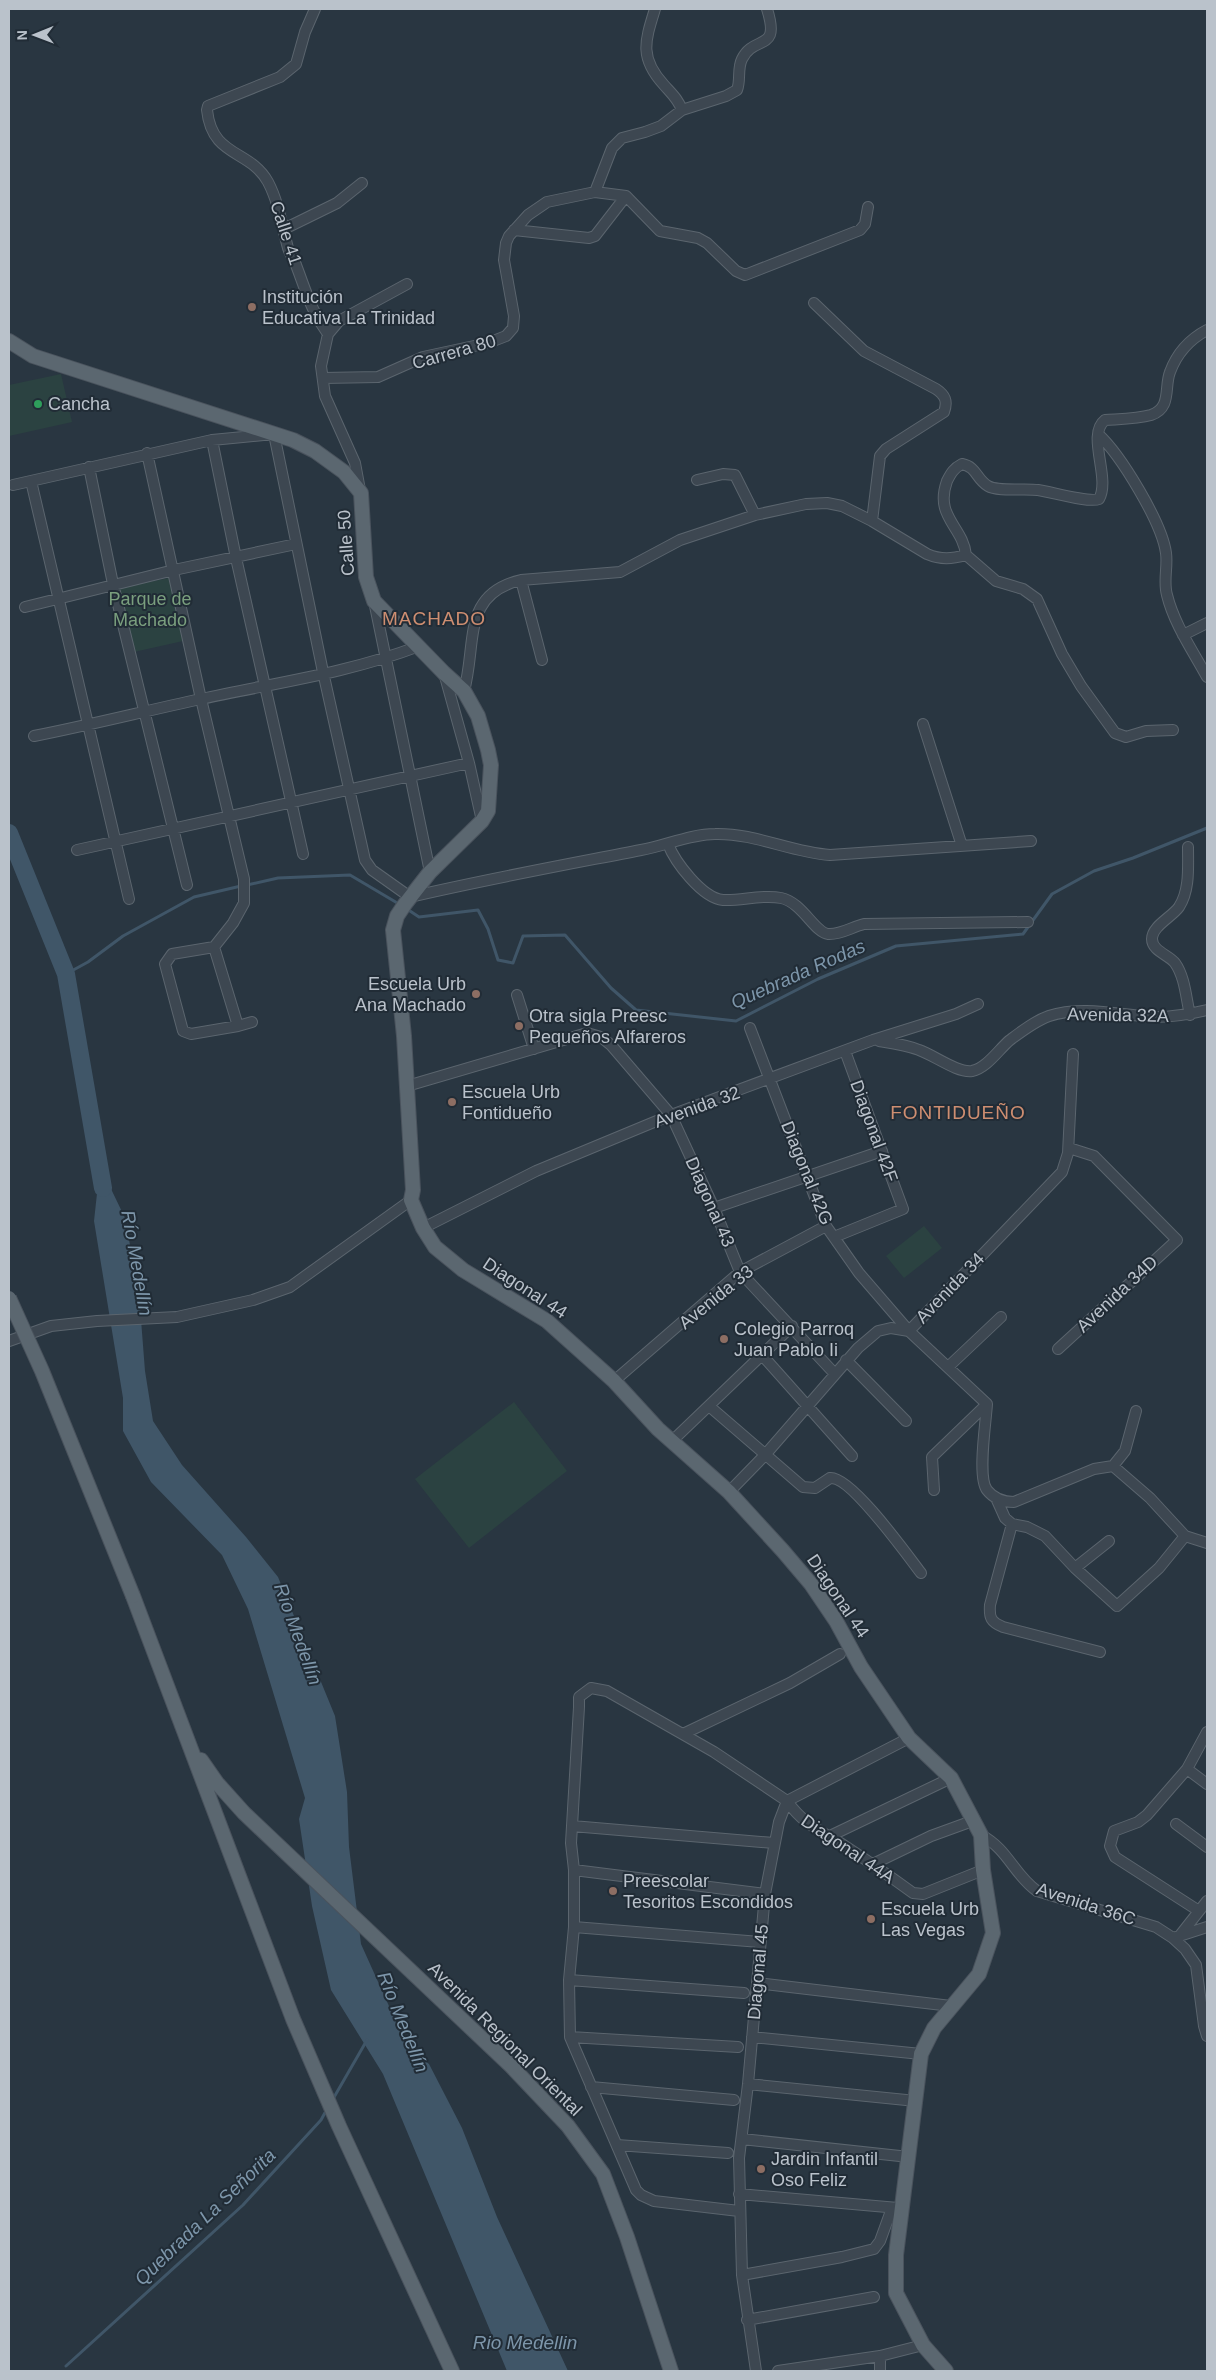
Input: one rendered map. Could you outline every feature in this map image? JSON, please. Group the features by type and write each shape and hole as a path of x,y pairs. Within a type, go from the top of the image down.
{"main road":[{"name":"Calle 50","path":"9,341 34,356 274,434 315,451 344,472 361,493 366,577 374,601 464,691 478,716 491,765 488,810 482,822"},
{"path":"407,901 430,872 482,822"},
{"name":"Diagonal 44","path":"407,901 397,916 393,930 404,1036 413,1190 411,1200 423,1228 435,1247 463,1270 547,1321 614,1381 658,1429 729,1492 811,1584 836,1621 865,1674 909,1738 951,1778 975,1820 981,1835 983,1870 993,1933 979,1974 934,2028 921,2054 909,2157 897,2208 896,2293 923,2345 946,2371"},
{"path":"9,1298 46,1380 133,1596 259,1930 322,2088 452,2371"},
{"name":"Avenida Regional Oriental","path":"189,1743 217,1783 244,1813 511,2066 568,2126 603,2174 627,2237 671,2371"}],"street":[{"name":"Calle 41","path":"315,9 305,32 296,64 280,78 208,106 208,119 215,138 257,168 268,181 279,210 288,250 296,264 308,303 328,334"},
{"path":"655,9 645,51 656,76 676,97 682,110"},
{"path":"596,192 612,148 622,138 661,126 682,110 726,96 737,90 739,84 738,69 743,56 768,39 771,34 772,25 767,9"},
{"path":"284,229 322,212 337,203 362,183"},
{"path":"514,230 528,215 547,202 596,192 626,196 660,231 698,238 707,243 736,271 745,275 860,230 865,224 868,207"},
{"path":"514,230 589,238 596,236 626,196"},
{"name":"Carrera 80","path":"323,378 378,377 422,357 488,343 506,336 513,328 514,316 504,260 506,243 514,230"},
{"path":"361,493 355,463 344,433 330,409 323,378 321,366 328,334 339,321 408,284"},
{"path":"814,303 864,351 936,389 945,398 944,412 886,448 880,456 872,521"},
{"path":"1173,730 1146,731 1126,737 1115,733 1081,686 1062,654 1036,599 1024,590 996,581 966,555 962,538 949,521 945,512 946,485 951,472 956,466 962,464 969,465 976,470 982,482 994,488 1035,489 1094,501 1099,499 1104,483 1099,454 1099,428 1105,420 1151,415 1159,411 1165,402 1169,373 1178,356 1192,337 1207,330"},
{"path":"13,485 212,440 274,434 348,790 365,860 372,870 407,901 490,878 713,834 746,836 808,853 830,855 1031,841"},
{"path":"1098,434 1110,445 1155,520 1166,552 1166,594 1183,635 1207,677"},
{"path":"212,440 236,558 303,854"},
{"path":"148,454 201,698 244,879 244,904 233,923 214,947 172,954 165,964 183,1031 191,1034 252,1022"},
{"path":"89,467 113,584 186,885"},
{"path":"697,480 723,474 734,475 755,515"},
{"path":"32,481 57,597 128,898"},
{"path":"464,691 469,674 473,632 481,604 490,593 506,584 521,580 620,572 680,540 755,515 806,504 826,503 842,506 936,558 956,558 966,555"},
{"path":"25,607 57,597 296,544"},
{"path":"521,580 542,660"},
{"path":"374,601 430,872"},
{"path":"1183,635 1207,622"},
{"path":"34,736 88,726 201,698 265,687 385,659 419,646"},
{"path":"444,673 469,763 482,822"},
{"path":"923,724 962,846"},
{"path":"77,850 469,763"},
{"path":"668,844 676,860 706,892 721,900 779,897 788,900 807,914 821,932 827,934 840,933 864,924 1028,922"},
{"path":"1188,847 1186,889 1178,908 1155,931 1152,937 1153,944 1157,949 1172,960 1180,970 1190,1015"},
{"path":"214,947 238,1026"},
{"path":"407,1086 534,1049 517,995"},
{"name":"Avenida 32","path":"423,1228 536,1171 671,1116 873,1040 924,1026 978,1004"},
{"name":"Avenida 32A","path":"873,1040 919,1050 961,1070 972,1071 982,1067 1010,1041 1033,1024 1066,1012 1156,1017 1190,1015 1207,1010"},
{"name":"Diagonal 42G","path":"750,1028 826,1226 859,1273 909,1331 987,1404"},
{"name":"Diagonal 43","path":"534,1049 586,1033 601,1037 611,1045 671,1116 714,1208 740,1272 834,1373"},
{"name":"Diagonal 42F","path":"834,1237 902,1210 845,1051"},
{"name":"Avenida 34","path":"729,1492 765,1455 846,1360 878,1331 891,1328 909,1331 1062,1172 1067,1163 1069,1148 1073,1054"},
{"name":"Avenida 34D","path":"1058,1349 1177,1240 1094,1156 1069,1148"},
{"path":"714,1208 882,1151"},
{"path":"9,1341 51,1326 97,1321 177,1317 253,1300 290,1287 411,1200"},
{"name":"Avenida 33","path":"614,1381 740,1272 826,1226"},
{"path":"948,1368 1001,1316"},
{"path":"672,1441 792,1326"},
{"path":"762,1355 852,1456"},
{"path":"846,1360 906,1422"},
{"path":"934,1490 932,1457 987,1404"},
{"path":"987,1404 983,1476 986,1489 996,1498 1005,1502 1014,1502 1094,1469 1113,1466 1125,1451 1136,1411"},
{"path":"709,1406 803,1487 815,1488 830,1478 840,1480 869,1508 921,1573"},
{"path":"1113,1466 1137,1486 1185,1536 1207,1543"},
{"path":"996,1498 1004,1518 1012,1524 1027,1527 1045,1536 1114,1605 1120,1604 1159,1568 1185,1536"},
{"path":"1012,1524 990,1606 989,1617 994,1624 1003,1627 1100,1652"},
{"path":"1075,1568 1109,1541"},
{"path":"683,1734 790,1683 840,1654"},
{"path":"739,2211 647,2199 636,2190 570,2037 569,1980 574,1927 574,1870 571,1843 579,1697 591,1688 607,1691 722,1757 787,1801 909,1738"},
{"path":"1199,1911 1115,1857 1110,1846 1114,1831 1138,1822 1147,1815 1187,1769 1207,1732"},
{"path":"1187,1769 1207,1784"},
{"path":"830,1836 951,1778"},
{"name":"Diagonal 44A","path":"787,1801 802,1820 873,1864 913,1893 923,1894 983,1870"},
{"name":"Diagonal 45","path":"756,2371 742,2275 739,2158 748,2084 765,1894 774,1843 787,1801"},
{"path":"873,1864 931,1836 975,1820"},
{"path":"1176,1824 1207,1847"},
{"path":"572,1826 774,1843"},
{"name":"Avenida 36C","path":"981,1835 994,1842 1028,1884 1037,1891 1156,1927 1177,1936 1196,1965 1207,2036"},
{"path":"574,1870 765,1894"},
{"path":"1177,1936 1207,1901"},
{"path":"574,1927 760,1942"},
{"path":"1177,1936 1207,1927"},
{"path":"569,1980 744,1993"},
{"path":"757,1983 952,2006"},
{"path":"570,2037 738,2047"},
{"path":"752,2037 921,2054"},
{"path":"748,2084 916,2100"},
{"path":"591,2087 734,2100"},
{"path":"742,2139 909,2157"},
{"path":"617,2144 728,2154"},
{"path":"739,2194 897,2208 880,2242 874,2249 842,2257 742,2275"},
{"path":"748,2320 874,2297"},
{"path":"778,2371 821,2368 923,2345"},
{"path":"880,2356 880,2371"}],"green space":[{"name":"Cancha","path":"61,374 72,422 9,436 9,385"},
{"name":"Parque de Machado","path":"169,578 183,641 134,652 119,588"},
{"path":"924,1226 942,1248 904,1278 886,1256"},
{"path":"514,1402 567,1471 469,1548 415,1479"}],"water":[{"name":"Rio Medellin","path":"100,1166 125,1218 139,1294 145,1371 153,1421 182,1465 246,1537 278,1577 335,1716 347,1792 349,1847 361,1944 407,2046 429,2064 462,2128 497,2217 568,2371 507,2371 383,2074 331,1990 312,1906 299,1819 305,1798 248,1609 222,1555 151,1482 123,1431 123,1398 94,1221"}],"waterway":[{"name":"Quebrada Rodas","path":"407,909 419,917 478,910 488,929 498,960 513,963 523,936 565,935 611,988 636,1010 736,1021 818,979 896,946 1023,934 1052,894 1094,871 1133,858 1207,828"},
{"name":"Río Medellín","path":"9,833 66,974 103,1188"},
{"name":"Quebrada Rodas","path":"247,885 278,878 350,875 399,904"},
{"name":"Quebrada Rodas","path":"66,974 88,962 123,936 194,897 241,886"},
{"name":"Quebrada La Señorita","path":"333,2099 367,2040"},
{"name":"Quebrada La Señorita","path":"66,2366 243,2205 321,2120 327,2109"}],"place":[{"name":"Institución Educativa La Trinidad","path":"252,307"},
{"name":"Cancha","path":"38,404"},
{"name":"Escuela Urb Ana Machado","path":"476,994"},
{"name":"Otra sigla Preesc Pequeños Alfareros","path":"519,1026"},
{"name":"Escuela Urb Fontidueño","path":"452,1102"},
{"name":"Colegio Parroq Juan Pablo Ii","path":"724,1339"},
{"name":"Preescolar Tesoritos Escondidos","path":"613,1891"},
{"name":"Escuela Urb Las Vegas","path":"871,1919"},
{"name":"Jardin Infantil Oso Feliz","path":"761,2169"}],"district":[{"name":"MACHADO","path":"434,618"},
{"name":"FONTIDUEÑO","path":"958,1112"}]}
